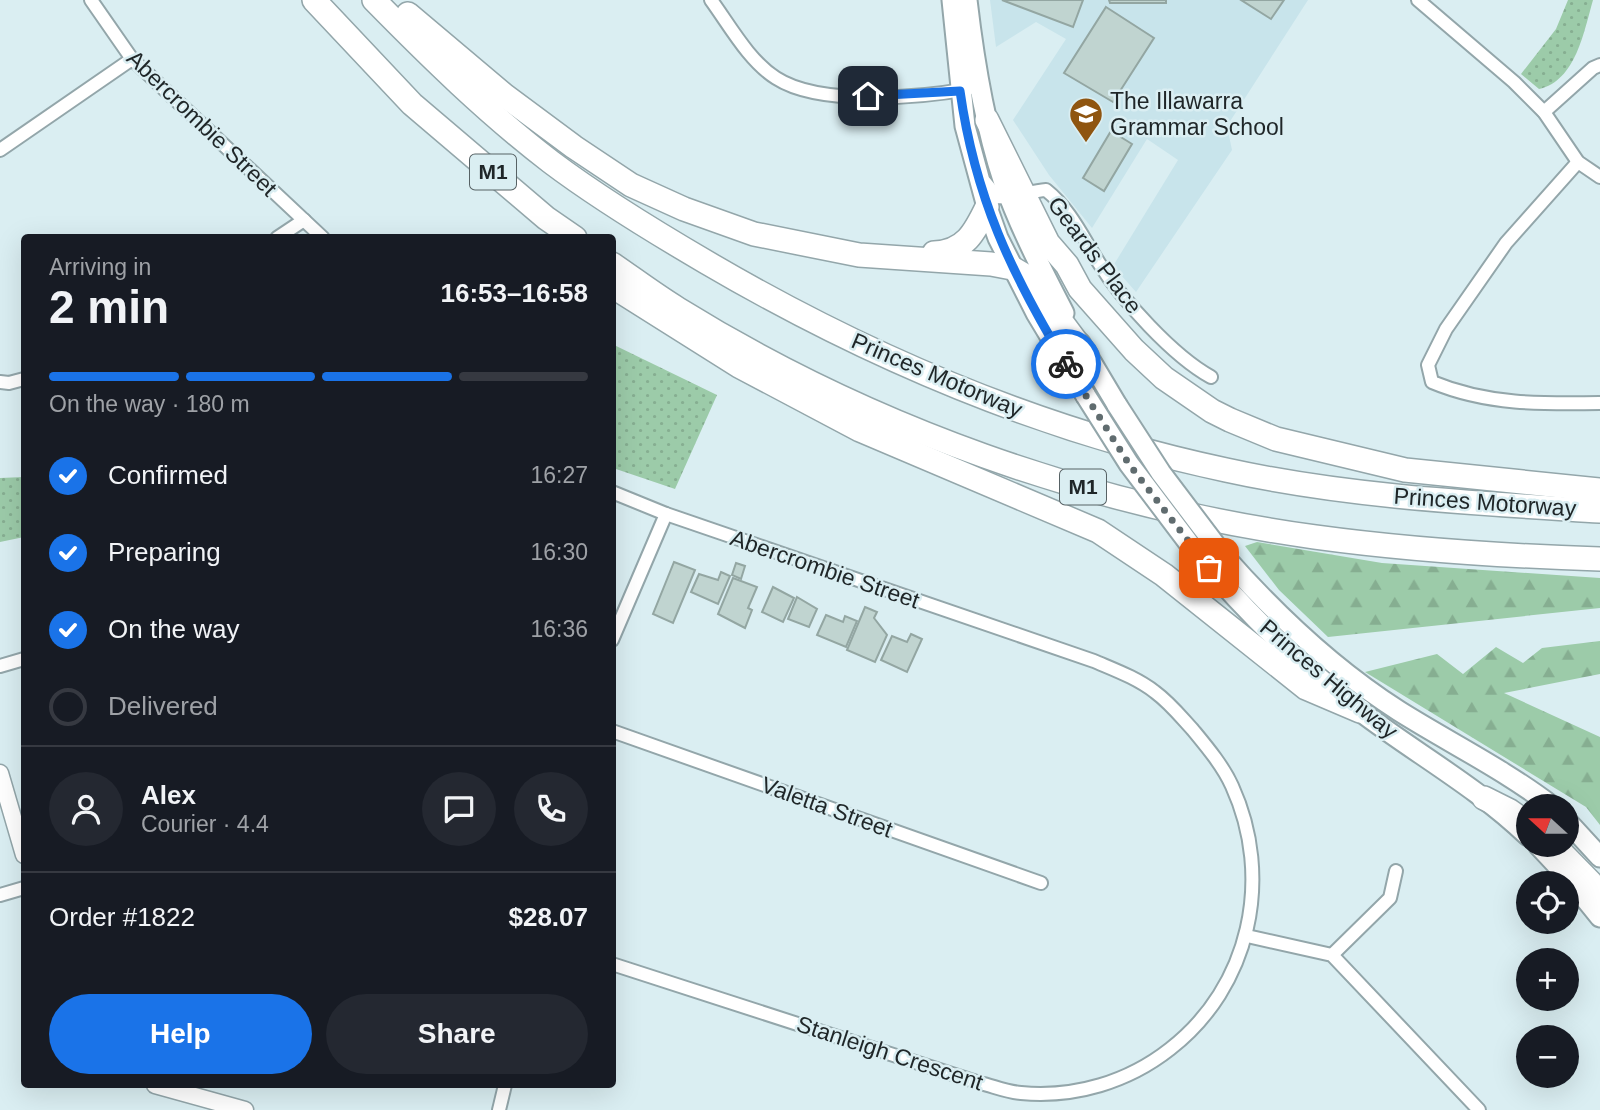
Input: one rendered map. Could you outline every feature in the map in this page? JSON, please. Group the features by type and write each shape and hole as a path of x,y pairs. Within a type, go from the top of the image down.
{"highway":[{"name":"M1","path":"314,0 412,104 546,218 569,234"},
{"name":"Princes Motorway","path":"374,0 442,68 495,115 551,162 612,205 771,300 900,363 1053,424 1228,471 1416,499 1600,511"},
{"path":"393,0 444,47 504,95 631,185 684,209 754,234 859,255 991,264 1012,268 1029,278 1087,356"},
{"path":"412,104 413,117 477,177 544,234"},
{"path":"987,120 1018,196 1048,243 1067,265 1080,289 1107,321 1164,378 1190,397 1230,420 1276,439 1405,470 1600,489"},
{"path":"805,244 906,253 940,253 956,249 968,242 987,207"},
{"name":"M1","path":"616,267 676,308 755,354 913,430 1056,479 1219,521 1315,537 1505,556 1600,559"},
{"path":"616,289 738,366 849,424 1098,531 1164,575 1306,688 1360,711"},
{"path":"1484,798 1516,815"},
{"path":"1567,858 1600,892"}],"main road":[{"name":"Princes Highway","path":"952,0 965,126 987,207 1012,268 1036,313 1129,464 1194,550 1259,621 1360,711 1484,798 1516,826"},
{"path":"967,0 987,120"},
{"name":"Princes Highway","path":"1018,196 1040,267 1087,356 1161,473 1223,555 1257,593 1301,635 1372,692 1535,794"},
{"path":"1579,834 1600,857"},
{"path":"1550,858 1600,917"}],"street":[{"name":"Abercrombie Street","path":"91,0 132,59 319,234"},
{"path":"711,0 759,64 777,79 800,89 832,96 895,96 981,87"},
{"path":"1418,0 1514,82 1544,112 1578,162 1600,177"},
{"path":"0,150 132,59"},
{"path":"1544,112 1593,68 1600,65"},
{"path":"1578,162 1506,243 1446,328 1428,365 1432,382 1458,393 1530,404 1600,403"},
{"name":"Geards Place","path":"975,166 989,190 997,197 1046,190 1056,198 1084,236 1118,292 1182,356 1211,377"},
{"path":"283,234 304,220"},
{"path":"0,382 21,380"},
{"name":"Abercrombie Street","path":"616,494 666,514 1038,642"},
{"path":"616,631 666,514"},
{"name":"Stanleigh Crescent","path":"616,965 980,1083 1021,1093 1072,1092 1105,1084 1138,1072 1181,1041 1206,1014 1231,976 1247,936 1252,898 1247,824 1232,785 1207,747 1175,710 1153,691 1125,674 1038,642"},
{"path":"0,666 21,660"},
{"name":"Valetta Street","path":"616,732 1041,883"},
{"path":"0,773 21,845"},
{"path":"1332,955 1390,898 1396,871"},
{"path":"0,894 21,889"},
{"path":"1247,936 1332,955 1479,1110"},
{"path":"166,1088 239,1108"},
{"path":"499,1110 504,1088"}],"shaded area":[{"name":"The Illawarra Grammar School","path":"990,0 1308,0 1227,126 1232,150 1136,292 1113,266 1178,160 1147,139 1092,228 1049,175 1013,120 1066,39 1036,22 996,47"}],"green space":[{"path":"1568,0 1593,0 1582,40 1562,76 1539,89 1521,74 1556,29"},
{"path":"616,346 717,395 675,489 616,469"},
{"path":"21,477 21,538 0,542 0,478"},
{"path":"1257,542 1382,563 1600,578 1600,608 1328,637 1279,590 1245,546"},
{"path":"1600,641 1600,674 1504,693 1600,737 1600,825 1586,807 1579,803 1579,794 1565,794 1365,672 1437,654 1463,674 1496,647 1523,663 1542,648"}],"building":[{"path":"1002,0 1083,0 1073,27"},
{"path":"1109,0 1166,0 1166,3 1110,3"},
{"path":"1241,0 1284,0 1271,19"},
{"path":"1106,7 1154,38 1113,102 1064,73"},
{"path":"1111,131 1132,144 1104,191 1083,178"},
{"path":"674,562 695,570 673,623 653,614"},
{"path":"736,563 745,566 741,579 732,575"},
{"path":"721,572 730,576 718,604 691,592 699,574 718,580"},
{"path":"733,578 757,587 748,608 752,610 745,628 718,614"},
{"path":"773,587 794,598 783,622 762,612"},
{"path":"797,597 817,609 809,627 788,619"},
{"path":"865,607 877,612 874,618 887,635 875,662 847,650"},
{"path":"826,615 843,622 845,616 857,621 846,647 817,635"},
{"path":"911,634 922,639 907,672 881,660 892,636 907,642"}],"way so far":[{"path":"1066,364 1129,464 1209,568"}],"place":[{"name":"The Illawarra Grammar School","path":"1086,144"}],"route":[{"path":"868,96 960,91 975,166 998,238 1036,313 1066,364"}]}
